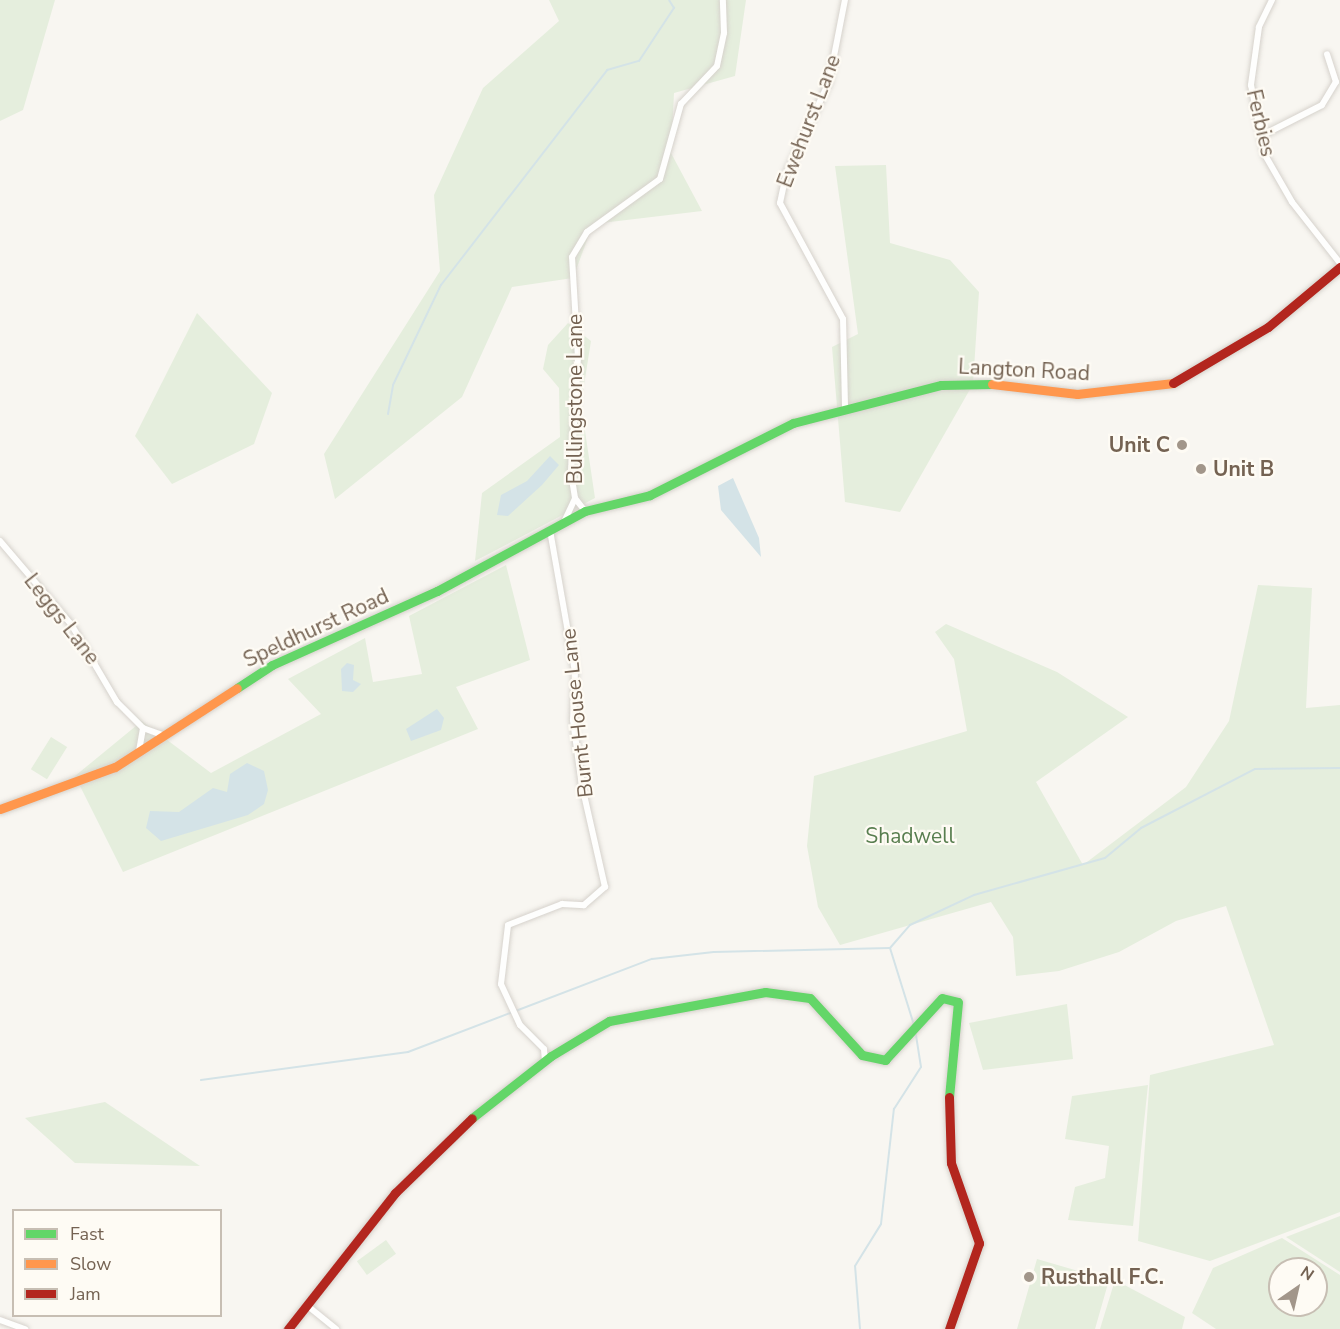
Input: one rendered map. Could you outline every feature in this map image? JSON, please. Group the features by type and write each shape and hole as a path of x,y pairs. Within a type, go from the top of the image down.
{"street":[{"name":"Bullingstone Lane","path":"564,522 575,498 572,443 578,358 572,257 587,232 660,179 681,104 717,66 724,33 723,0"},
{"name":"Ewehurst Lane","path":"845,0 829,82 786,174 780,203 843,319 845,406"},
{"name":"Ferbies","path":"1272,0 1259,27 1251,85 1265,155 1292,202 1340,265"},
{"path":"1261,136 1322,105 1336,82 1327,54"},
{"name":"Langton Road","path":"585,511 650,495 779,428 845,406 941,384 987,383 1077,394 1173,383 1268,327 1340,265"},
{"name":"Bullingstone Lane","path":"575,498 585,511"},
{"name":"Speldhurst Road","path":"0,809 99,774 139,752 272,664 437,591 585,511"},
{"name":"Burnt House Lane","path":"544,1061 544,1049 520,1025 501,984 508,925 562,904 584,905 605,887 582,786 573,720 575,672 550,530"},
{"name":"Leggs Lane","path":"0,541 71,624 117,702 143,728 162,735"},
{"path":"139,752 143,728"},
{"path":"290,1328 309,1307 395,1193 477,1113 544,1061 609,1022 765,992 810,998 862,1054 885,1060 942,999 951,998 958,1002 948,1071 951,1163 980,1243 949,1329"},
{"path":"309,1307 336,1329"},
{"path":"0,1320 25,1329"}],"green space":[{"path":"0,0 55,0 23,110 0,121"},
{"path":"549,0 746,0 735,76 674,93 671,153 702,211 593,224 573,278 512,287 462,397 335,499 324,454 440,271 434,195 483,88 559,21"},
{"path":"886,165 890,243 950,260 979,292 973,384 900,512 845,502 832,347 858,334 835,166"},
{"path":"197,313 272,393 254,444 172,484 135,436"},
{"path":"568,323 591,341 581,404 595,498 475,561 482,493 560,437 559,388 543,369 548,345"},
{"path":"506,565 530,660 456,687 478,729 123,872 75,776 142,721 211,773 321,714 288,679 365,638 373,682 422,674 409,616"},
{"name":"Shadwell","path":"1258,585 1312,588 1306,708 1340,705 1340,1212 1210,1261 1138,1241 1150,1075 1274,1045 1226,906 1176,921 1119,952 1059,971 1016,976 1013,937 991,902 840,945 818,907 807,846 814,776 967,731 954,659 935,632 946,624 1057,672 1128,717 1036,782 1083,865 1186,787 1229,721"},
{"path":"51,737 67,747 47,779 31,769"},
{"path":"1067,1004 1073,1059 983,1070 969,1023"},
{"path":"1148,1085 1133,1226 1068,1220 1075,1187 1105,1178 1109,1146 1065,1139 1072,1096"},
{"path":"105,1102 200,1166 75,1163 25,1118"},
{"path":"1340,1216 1340,1272 1328,1264 1328,1257 1317,1257 1286,1237"},
{"path":"1282,1238 1312,1257 1268,1257 1268,1317 1328,1317 1328,1267 1340,1275 1340,1329 1216,1329 1192,1313 1213,1268"},
{"path":"386,1240 396,1254 367,1275 357,1261"},
{"path":"1037,1259 1109,1280 1095,1329 1017,1329"},
{"path":"1115,1280 1185,1317 1182,1329 1100,1329"}],"shaded area":[{"path":"550,456 559,465 542,485 508,516 497,515 501,495 527,481"},
{"path":"733,478 759,538 761,557 721,510 718,486"},
{"path":"347,663 354,665 353,680 361,684 353,692 342,691 341,669"},
{"path":"437,709 444,718 441,730 411,741 406,729"},
{"path":"247,763 264,771 268,790 264,804 248,815 161,841 146,828 150,811 179,812 213,788 227,792 230,774"}],"waterway":[{"path":"388,414 393,385 441,285 607,70 639,61 674,8 669,0"},
{"path":"890,948 910,925 974,895 1105,858 1141,828 1255,769 1340,768"},
{"path":"201,1080 408,1052 652,959 714,952 890,948 914,1025"},
{"path":"860,1329 855,1266 881,1224 894,1109 921,1067 915,1031"}],"traffic: fast":[{"path":"237,688 272,665 437,591 585,511 650,495 793,423 941,385 992,384"},
{"path":"472,1118 551,1056 609,1021 765,992 810,998 862,1055 885,1060 942,998 958,1002 949,1097"}],"traffic: slow":[{"path":"992,384 1077,394 1173,383"},
{"path":"0,809 115,767 237,688"}],"traffic: jam":[{"path":"1173,383 1268,327 1340,267"},
{"path":"949,1097 951,1163 979,1243 949,1329"},
{"path":"288,1329 395,1193 472,1118"}],"place":[{"name":"Unit C","path":"1182,445"},
{"name":"Unit B","path":"1201,469"},
{"name":"Rusthall F.C.","path":"1029,1277"}]}
